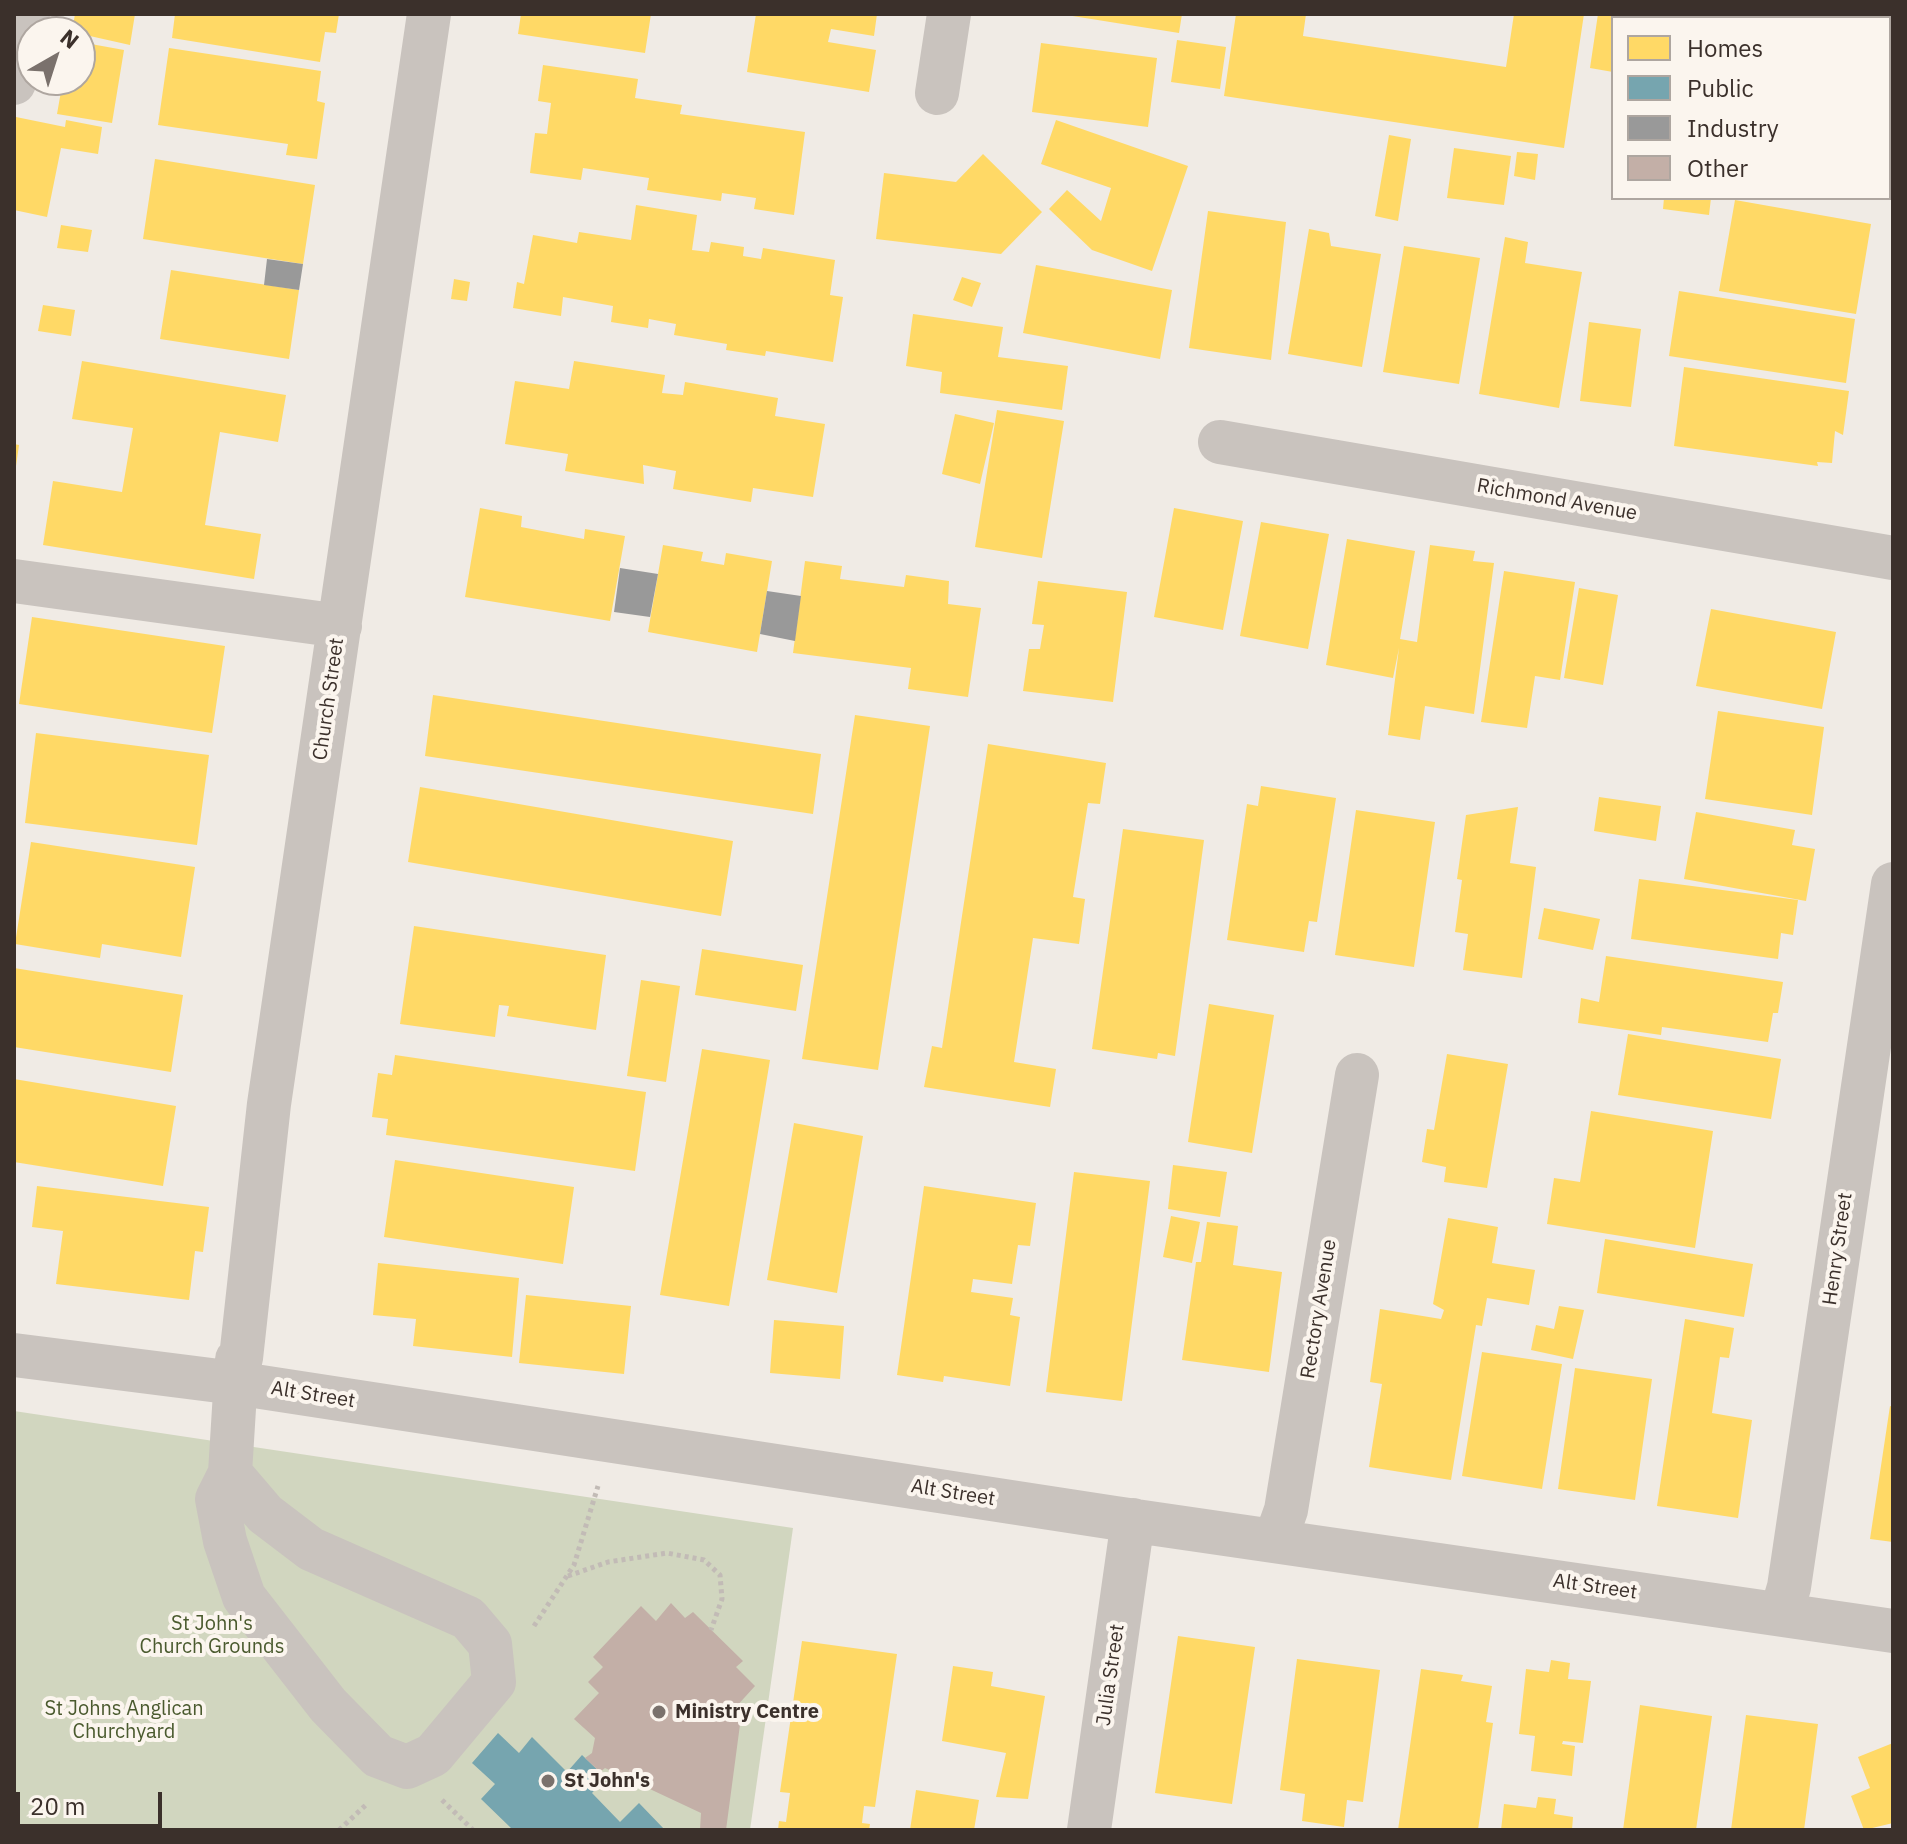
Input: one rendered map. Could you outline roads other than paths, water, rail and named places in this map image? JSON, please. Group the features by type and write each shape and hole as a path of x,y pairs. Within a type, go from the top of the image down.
{"street":[{"path":"14,83 28,14"},
{"name":"Church Street","path":"230,1473 265,1514 311,1549 468,1618 490,1644 494,1682 433,1755 407,1767 378,1756 328,1705 244,1597 225,1541 217,1499 230,1473 235,1383 269,1104 429,14"},
{"path":"937,93 949,14"},
{"name":"Richmond Avenue","path":"1220,442 1893,558"},
{"path":"14,581 340,626"},
{"name":"Henry Street","path":"1781,1614 1792,1572 1893,884"},
{"name":"Rectory Avenue","path":"1275,1541 1286,1510 1357,1075"},
{"name":"Alt Street","path":"14,1355 235,1383 1133,1520 1893,1631"},
{"name":"Julia Street","path":"1089,1830 1133,1520"}],"place":[{"name":"Ministry Centre","path":"659,1712"},
{"name":"St John's","path":"548,1781"}],"park label":[{"name":"St John's Church Grounds","path":"212,1636"},
{"name":"St Johns Anglican Churchyard","path":"124,1720"}]}
